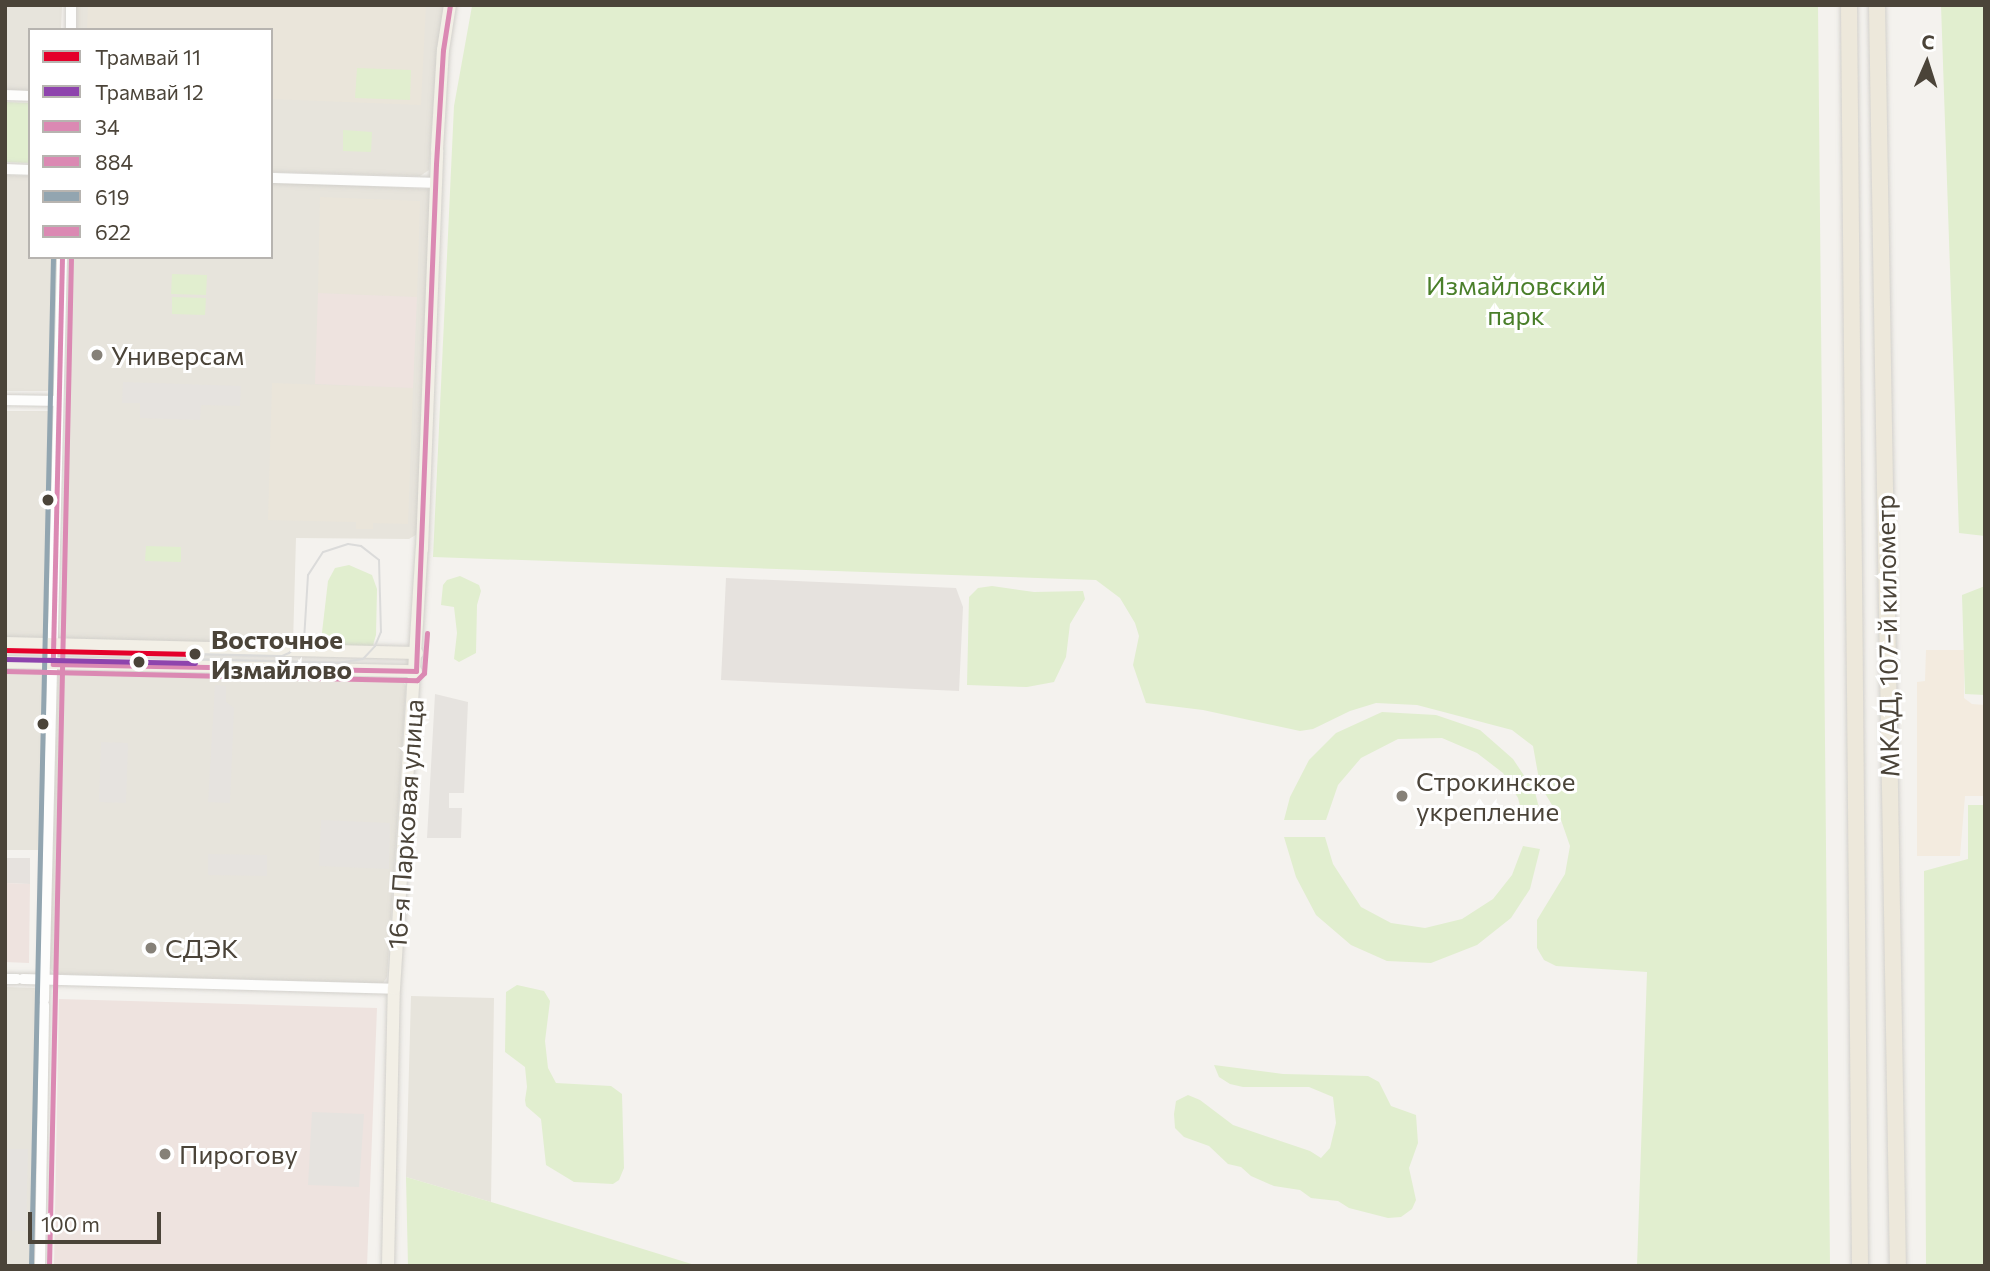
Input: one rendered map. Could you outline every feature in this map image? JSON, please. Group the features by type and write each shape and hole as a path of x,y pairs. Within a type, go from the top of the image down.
{"highway":[{"name":"МКАД, 107-й километр","path":"1849,5 1860,1266"},
{"name":"МКАД, 107-й километр","path":"1877,5 1898,1266"}],"main road":[{"name":"16-я Парковая улица","path":"388,1266 394,989 417,653 435,183 443,50 450,5"},
{"path":"5,643 417,653"},
{"path":"5,662 416,671"}],"street":[{"path":"71,5 71,28"},
{"path":"5,95 28,96"},
{"path":"5,169 28,170"},
{"path":"273,178 435,183"},
{"path":"40,1266 44,980 62,259"},
{"path":"5,400 57,401"},
{"path":"5,979 394,989"}],"shaded area":[{"path":"5,5 62,5 61,28 28,28 28,91 5,90"},
{"path":"76,5 444,5 437,49 429,170 420,176 273,172 273,28 76,28"},
{"path":"88,5 426,5 421,105 273,99 273,28 87,28"},
{"path":"5,175 28,176 28,259 55,259 51,388 47,391 5,391"},
{"path":"273,182 430,189 419,533 409,539 296,538 293,644 69,640 61,632 68,259 273,259"},
{"path":"320,197 420,201 417,297 318,293"},
{"path":"318,293 417,297 413,388 315,384"},
{"path":"123,382 241,386 240,406 201,405 200,420 140,418 140,403 122,403"},
{"path":"272,383 413,388 408,524 373,523 373,529 356,529 356,522 268,520"},
{"path":"5,411 49,411 50,414 49,631 47,637 42,640 5,639"},
{"path":"726,578 956,588 963,607 959,691 721,680"},
{"path":"1926,650 1964,650 1964,698 1972,704 1985,705 1985,796 1965,796 1960,856 1917,856 1917,682 1925,681"},
{"path":"5,671 39,672 44,677 40,850 5,850"},
{"path":"61,672 403,682 406,686 387,977 383,983 55,974 50,968 58,676"},
{"path":"215,685 226,686 226,702 234,708 230,803 208,802"},
{"path":"435,694 468,702 464,793 449,793 449,808 462,808 461,838 427,838"},
{"path":"101,742 128,743 126,803 99,802"},
{"path":"321,820 390,823 389,869 319,866"},
{"path":"208,854 267,855 267,876 208,875"},
{"path":"5,858 30,858 30,884 5,883"},
{"path":"5,883 30,884 29,963 5,962"},
{"path":"5,987 36,988 32,1266 5,1266"},
{"path":"411,996 494,998 491,1202 406,1177"},
{"path":"59,999 377,1008 367,1266 54,1266"},
{"path":"312,1112 364,1114 359,1187 308,1185"},
{"path":"5,1149 28,1149 26,1231 5,1230"}],"green space":[{"name":"Измайловский парк","path":"1818,5 1830,1266 1637,1266 1647,972 1556,966 1544,960 1537,948 1537,920 1565,874 1570,846 1561,820 1540,785 1533,746 1512,730 1417,705 1376,703 1350,711 1313,729 1300,731 1203,710 1146,703 1133,665 1139,636 1135,623 1120,598 1096,580 433,557 454,106 472,6"},
{"path":"1941,5 1985,5 1985,536 1959,533"},
{"path":"357,68 411,70 410,100 355,98"},
{"path":"5,102 28,103 28,163 5,162"},
{"path":"343,130 372,132 371,152 343,151"},
{"path":"172,274 207,275 206,295 171,294"},
{"path":"172,297 206,298 205,315 172,314"},
{"path":"146,546 181,547 181,562 145,561"},
{"path":"349,565 372,575 377,589 376,635 373,645 368,647 323,644 321,641 328,581 335,568"},
{"path":"460,576 479,585 481,591 477,605 476,653 459,662 454,659 457,633 454,607 441,605 443,585 447,580"},
{"path":"992,586 1034,592 1083,591 1085,599 1070,624 1066,657 1054,682 1027,687 967,685 969,597 978,588"},
{"path":"1985,586 1985,695 1965,694 1962,595"},
{"path":"1382,712 1436,715 1480,730 1513,759 1535,792 1542,820 1523,818 1518,798 1503,773 1477,753 1442,738 1398,739 1361,758 1338,785 1326,820 1284,820 1290,797 1309,760 1336,733"},
{"path":"1968,805 1985,805 1985,1266 1926,1266 1924,871 1968,859"},
{"path":"1284,837 1325,837 1333,864 1361,907 1391,923 1425,928 1462,919 1493,899 1512,875 1523,846 1540,849 1530,889 1511,918 1477,945 1431,963 1387,961 1351,945 1316,915 1296,877"},
{"path":"517,985 544,991 550,1001 545,1041 548,1068 556,1083 611,1086 622,1094 624,1168 619,1180 613,1184 574,1182 546,1165 541,1119 526,1106 525,1067 505,1052 506,992"},
{"path":"1214,1065 1283,1074 1368,1076 1379,1082 1391,1106 1416,1115 1418,1143 1409,1168 1416,1200 1412,1209 1401,1217 1388,1218 1349,1208 1338,1201 1311,1198 1300,1190 1274,1186 1251,1176 1241,1167 1228,1164 1209,1146 1184,1137 1175,1128 1174,1114 1176,1101 1188,1095 1200,1100 1233,1125 1310,1151 1321,1158 1330,1148 1336,1123 1333,1097 1309,1087 1243,1087 1230,1084 1219,1077"},
{"path":"406,1177 491,1202 698,1266 408,1266"}],"tram line":[{"path":"139,658 338,663 363,659 375,646 381,632 379,560 361,546 348,544 323,552 308,575 304,640 289,653 282,656 195,654"},
{"name":"11","path":"5,650 195,654"},
{"name":"12","path":"5,659 195,663"}],"transit line":[{"name":"34","path":"62,259 53,664 416,671 436,164 443,50 450,5"},
{"name":"619","path":"31,1266 53,259"},
{"name":"884","path":"49,1266 71,259"},
{"name":"622","path":"5,671 417,680 424,673 427,633"}],"place":[{"name":"Универсам","path":"97,355"},
{"name":"Восточное Измайлово","path":"195,654"},
{"name":"Строкинское укрепление","path":"1402,796"},
{"name":"СДЭК","path":"151,948"},
{"name":"Пирогову","path":"165,1154"}]}
